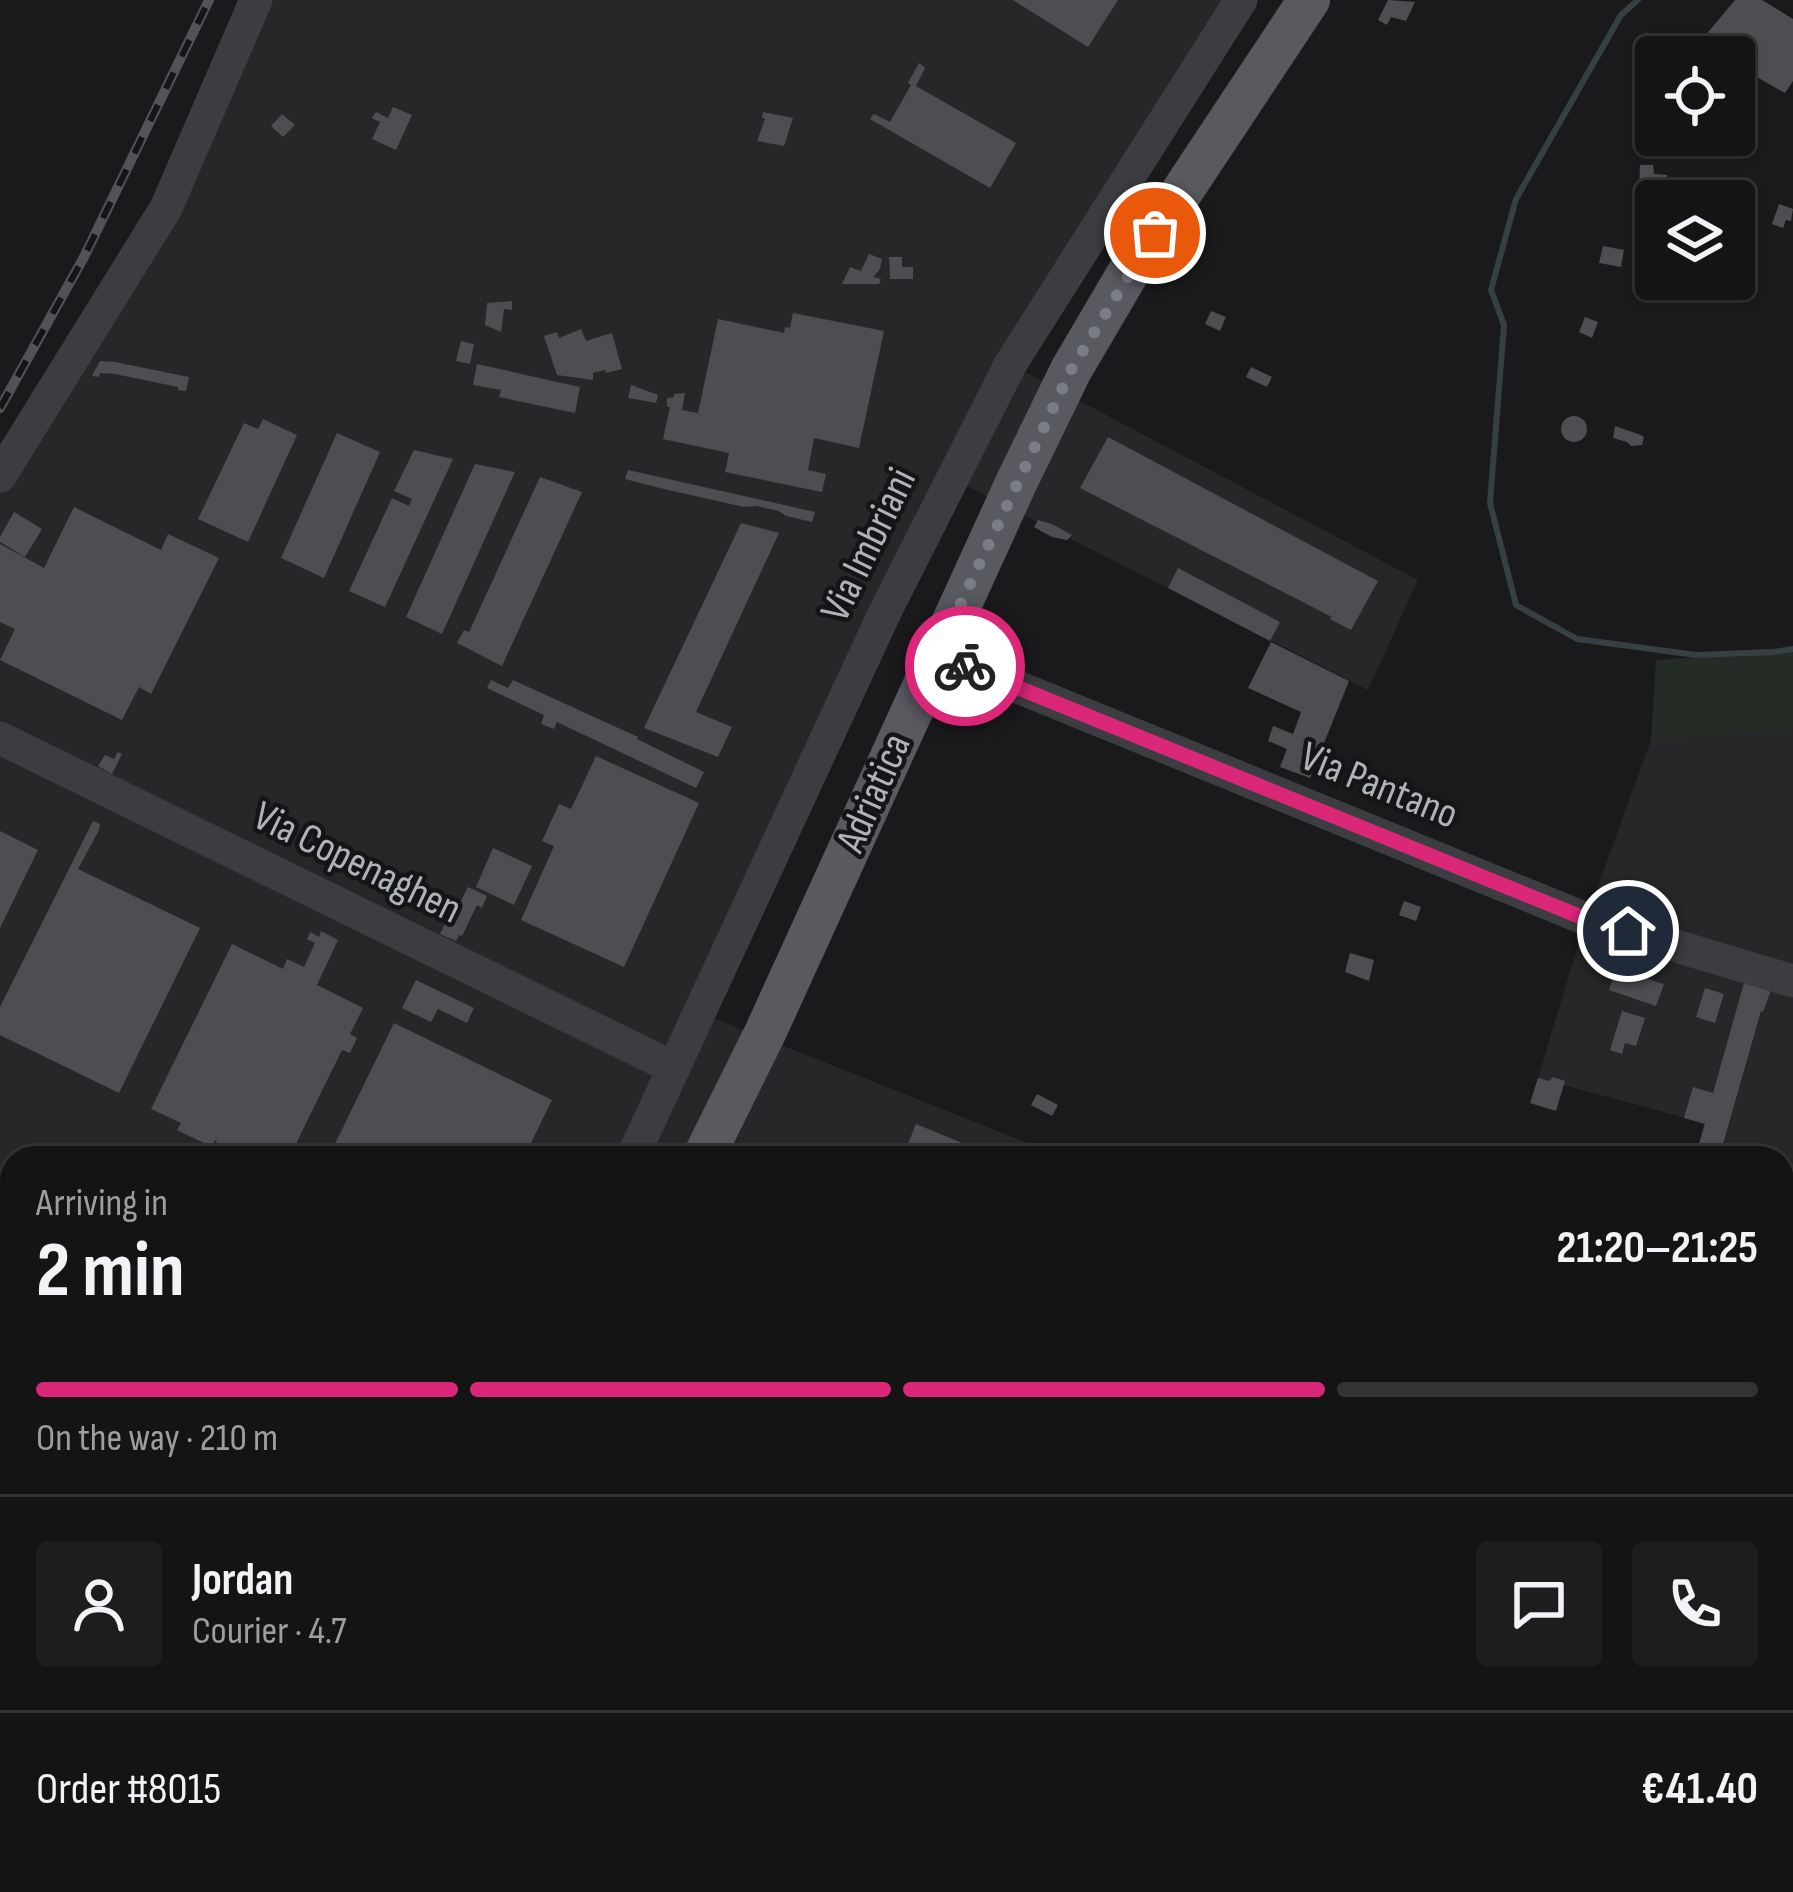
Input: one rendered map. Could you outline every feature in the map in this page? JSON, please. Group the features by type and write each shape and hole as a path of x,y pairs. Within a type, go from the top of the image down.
{"main road":[{"name":"Adriatica","path":"710,1146 1071,370 1128,273 1310,0"}],"street":[{"path":"0,476 166,208 256,0"},
{"name":"Via Imbriani","path":"638,1146 885,612 1010,364 1241,0"},
{"name":"Via Pantano","path":"937,654 1586,919 1793,981"},
{"name":"Via Copenaghen","path":"0,738 674,1068"}],"shaded area":[{"path":"256,0 1241,0 1010,364 1418,580 1368,690 953,479 701,1013 1035,1146 0,1146 0,476 166,208"},
{"path":"1793,651 1793,729 1651,740 1656,660"},
{"path":"1793,717 1793,1146 1698,1146 1704,1123 1538,1078 1586,919 1655,729"}],"building":[{"path":"1013,0 1118,0 1088,47"},
{"path":"1388,0 1415,2 1406,21 1391,17 1387,25 1378,20"},
{"path":"1735,0 1762,0 1793,19 1793,81 1785,93 1755,76 1755,36 1705,36"},
{"path":"919,63 925,68 916,86 1016,143 990,188 870,119 874,114 890,122"},
{"path":"393,107 412,115 396,150 372,139 380,122 372,118 376,112 388,118"},
{"path":"763,112 793,118 784,146 757,141"},
{"path":"282,114 295,125 283,137 271,126"},
{"path":"1640,165 1653,165 1654,174 1667,175 1667,180 1639,180"},
{"path":"1779,204 1793,209 1791,221 1786,220 1783,228 1772,224"},
{"path":"1603,246 1624,250 1621,267 1599,263"},
{"path":"869,254 882,259 873,277 881,279 879,284 842,284 850,267 861,271"},
{"path":"889,257 902,257 902,267 913,267 913,279 890,279"},
{"path":"512,301 512,310 504,309 501,332 485,325 487,303"},
{"path":"1211,311 1226,317 1220,331 1205,324"},
{"path":"793,313 884,331 859,448 814,438 808,470 826,474 822,492 725,472 729,453 663,439 670,407 667,398 685,393 682,410 698,413 718,319 784,333"},
{"path":"1585,317 1598,322 1592,338 1579,332"},
{"path":"581,329 586,341 612,333 622,369 593,373 593,380 557,375 544,336 557,332 559,338"},
{"path":"461,341 474,344 470,364 456,361"},
{"path":"100,361 189,377 186,391 115,374 92,376"},
{"path":"477,364 580,387 575,413 499,397 501,390 473,385"},
{"path":"1251,367 1272,377 1267,387 1246,377"},
{"path":"631,385 658,395 656,403 628,398"},
{"path":"1574,416 1587,429 1574,442 1561,429"},
{"path":"263,419 297,435 248,542 198,519 244,423 258,429"},
{"path":"1615,426 1644,437 1642,445 1613,438"},
{"path":"337,433 380,452 324,578 281,558"},
{"path":"1108,437 1378,581 1351,630 1080,488"},
{"path":"414,450 453,459 385,607 349,591 392,498 409,506 412,499 394,491"},
{"path":"475,464 515,472 442,634 406,617"},
{"path":"628,470 815,512 812,522 779,511 744,507 625,479"},
{"path":"540,477 582,492 502,666 457,643 464,630 469,632"},
{"path":"74,507 161,550 168,534 219,558 151,694 139,687 122,720 0,660 15,629 0,622 0,544 44,568"},
{"path":"14,512 42,529 25,557 0,542"},
{"path":"1038,520 1072,535 1067,540 1052,537 1034,527"},
{"path":"741,523 779,533 696,712 732,727 718,757 644,728"},
{"path":"1178,568 1280,622 1270,641 1168,588"},
{"path":"1271,642 1349,681 1310,778 1280,767 1287,749 1268,741 1273,726 1293,734 1301,712 1248,688"},
{"path":"491,680 508,688 513,680 704,772 696,788 557,722 554,729 541,724 544,715 487,688"},
{"path":"118,752 122,754 112,774 98,766 105,755 114,759"},
{"path":"596,756 699,803 624,967 521,920 554,846 542,841 559,804 571,809"},
{"path":"93,821 100,824 99,830 78,869 200,928 119,1093 0,1035 0,1007"},
{"path":"0,831 38,850 0,928"},
{"path":"493,848 532,866 514,905 476,887"},
{"path":"468,887 487,896 456,941 440,934"},
{"path":"1404,901 1421,907 1416,921 1399,915"},
{"path":"321,931 338,940 317,985 363,1008 350,1034 357,1038 350,1053 342,1050 295,1146 215,1146 215,1140 210,1146 177,1130 181,1123 151,1109 232,944 283,969 287,959 304,967 315,943 307,939 310,932 319,937"},
{"path":"1350,953 1374,960 1369,981 1345,972"},
{"path":"1616,969 1664,984 1656,1006 1609,990"},
{"path":"1746,976 1771,990 1722,1146 1699,1146 1705,1124 1684,1118 1693,1087 1713,1093"},
{"path":"416,980 474,1008 467,1023 438,1009 431,1022 402,1008"},
{"path":"1705,988 1724,994 1715,1023 1696,1017"},
{"path":"1622,1011 1645,1018 1636,1046 1625,1043 1622,1054 1610,1050"},
{"path":"394,1023 552,1100 529,1146 334,1146"},
{"path":"1552,1077 1565,1081 1556,1111 1530,1103 1538,1078 1550,1081"},
{"path":"1037,1094 1058,1105 1052,1116 1031,1105"},
{"path":"916,1124 969,1146 907,1146"}],"waterway":[{"path":"1638,0 1621,15 1516,199 1491,290 1504,325 1490,503 1516,605 1577,639 1696,655 1793,649"}],"railway":[{"path":"0,408 84,257 209,0"}],"way so far":[{"path":"965,666 937,654 1071,370 1155,233"}],"route":[{"path":"965,666 1586,919 1628,931"}]}
